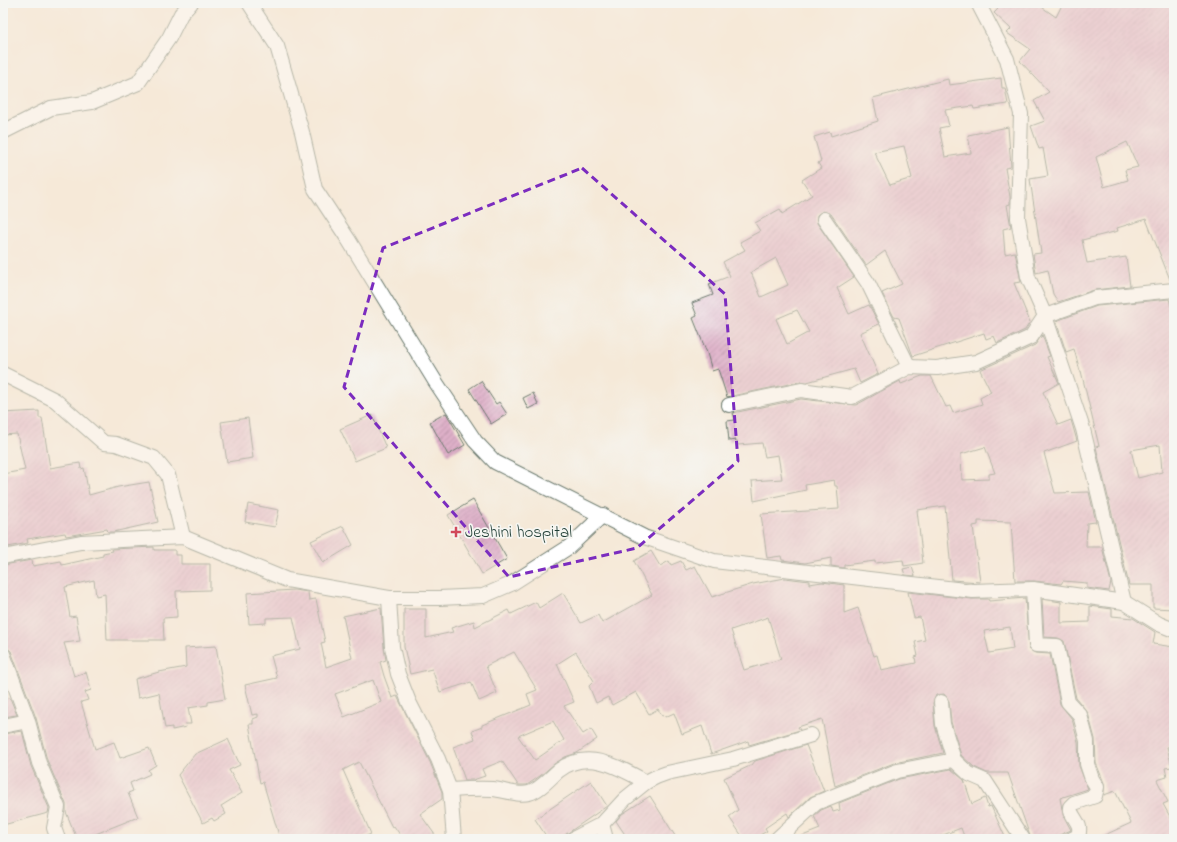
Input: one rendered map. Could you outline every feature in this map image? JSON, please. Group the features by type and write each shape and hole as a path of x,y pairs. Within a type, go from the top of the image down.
{"street":[{"path":"3,132 51,108 92,102 138,83 169,38 181,14 191,3"},
{"path":"249,3 277,46 302,132 315,189 352,245 435,381 475,441 495,462 603,515 644,537 714,561 973,591 1033,589 1124,602 1159,624 1174,630"},
{"path":"978,3 1007,59 1020,114 1018,218 1028,277 1045,316 1083,429 1124,602"},
{"path":"824,219 868,283 909,367"},
{"path":"729,405 801,390 852,396 909,367 937,368 976,362 1031,337 1045,316 1094,298 1174,290"},
{"path":"3,374 55,400 104,444 116,444 154,458 168,475 183,537"},
{"path":"3,557 81,542 183,537 287,580 389,598 483,596 511,584 569,547 603,515"},
{"path":"1033,589 1036,645 1057,646 1068,702 1080,715 1087,741 1087,764 1092,779 1097,787 1095,796 1074,803 1070,807 1070,812 1080,824 1078,836 1072,839"},
{"path":"389,598 392,648 398,674 409,702 438,759 450,790 454,839"},
{"path":"3,654 28,721 39,762 58,807 54,828 58,839"},
{"path":"941,702 943,724 954,760 969,774 985,781 1023,839"},
{"path":"3,726 28,721"},
{"path":"572,839 602,824 625,799 646,782 667,773 733,759 811,735"},
{"path":"450,790 492,789 522,794 529,793 563,767 582,760 590,759 615,765 646,782"},
{"path":"777,839 816,803 897,770 954,760"},
{"path":"602,824 606,839"}],"highlighted area":[{"path":"582,168 725,294 738,461 637,548 509,577 344,387 383,248"}],"building":[{"path":"990,3 1036,3 1056,17 1063,3 1174,3 1174,282 1171,282 1146,219 1117,228 1118,231 1082,240 1087,263 1126,257 1130,286 1094,290 1058,302 1053,294 1048,270 1036,273 1033,254 1041,253 1030,179 1048,176 1043,148 1039,149 1031,126 1045,121 1034,101 1049,92 1020,61 1030,49 1007,33 1011,29 994,13 998,9","holes":["1127,142 1138,167 1125,170 1128,180 1104,187 1096,157"]},
{"path":"1001,78 1002,88 1005,88 1008,104 974,109 973,106 945,110 949,126 939,128 945,157 971,153 968,135 1008,127 1011,167 1005,168 1010,197 1010,204 1007,205 1011,227 1003,229 1005,254 1015,252 1021,282 1014,283 1030,322 1025,330 997,343 994,336 986,339 984,333 913,356 899,318 894,317 882,293 902,284 885,251 866,265 831,214 823,211 817,215 817,223 854,277 837,288 849,314 869,305 879,324 860,333 878,374 860,383 854,369 807,382 799,382 727,397 718,369 712,371 707,353 693,318 697,316 692,303 713,295 709,284 730,276 723,262 745,250 740,242 760,231 755,223 780,209 782,214 812,195 802,180 821,168 818,163 821,161 814,137 830,132 831,136 878,121 873,98 948,79 949,85","holes":["904,146 912,178 890,185 874,152","776,258 788,285 761,297 751,272","797,310 809,332 787,344 776,319"]},
{"path":"1169,299 1174,316 1174,609 1153,608 1153,585 1129,585 1096,447 1099,446 1081,371 1074,349 1066,352 1056,321 1097,306","holes":["1160,445 1162,472 1138,478 1131,450"]},
{"path":"1042,335 1050,356 1047,357 1059,383 1043,392 1058,425 1071,420 1077,441 1044,453 1055,493 1089,492 1096,522 1087,523 1086,547 1102,547 1111,582 1109,591 1087,588 1087,583 1063,581 1061,584 1034,581 1015,581 1011,522 978,521 978,525 973,526 980,582 952,580 945,506 917,510 923,563 904,566 903,560 875,563 875,561 844,565 844,568 831,566 831,558 805,563 782,560 781,556 767,558 761,514 839,509 837,486 835,486 834,480 805,485 806,490 754,501 752,481 782,479 778,455 765,457 762,443 738,445 737,440 729,441 727,421 735,420 733,413 801,399 856,405 900,381 901,384 922,376 931,376 946,407 950,406 953,413 982,404 980,398 991,392 980,370 1035,345","holes":["985,447 995,473 989,474 989,479 962,480 961,454"]},
{"path":"481,381 496,404 499,402 507,414 491,424 469,389"},
{"path":"533,393 538,404 528,409 523,398"},
{"path":"39,411 39,418 42,418 50,468 80,463 81,469 84,468 89,495 118,487 149,482 158,522 113,532 108,532 107,529 66,536 65,533 27,539 28,543 3,548 3,474 25,470 17,434 3,435 3,413"},
{"path":"446,413 465,445 448,455 430,422"},
{"path":"372,415 386,448 355,461 340,429"},
{"path":"248,418 253,458 227,462 221,422"},
{"path":"473,500 507,559 482,574 448,515"},
{"path":"248,504 279,510 275,527 245,522"},
{"path":"343,526 353,545 323,563 311,541"},
{"path":"154,547 154,550 175,550 175,555 181,555 181,564 210,564 210,590 176,591 177,617 163,618 164,640 107,640 105,594 96,596 94,580 65,587 70,617 76,616 80,641 64,643 74,676 86,672 91,690 85,692 88,700 81,702 95,749 114,742 120,758 149,748 156,765 148,770 150,774 130,783 133,791 128,793 138,817 83,839 77,839 66,812 66,804 47,760 36,718 11,651 4,646 3,565 32,560 33,566 61,561 62,565 103,556 103,553 113,551 112,549"},
{"path":"651,551 660,566 669,561 671,565 681,561 686,570 695,566 712,597 753,584 785,578 809,581 809,584 822,582 844,585 844,613 858,608 874,656 877,655 881,670 916,663 915,657 918,656 915,642 925,640 920,617 914,618 908,592 972,599 988,599 989,601 1025,598 1029,649 1035,653 1050,654 1060,704 1072,719 1078,742 1079,766 1088,789 1060,798 1063,815 1071,830 1050,839 1031,839 1008,773 987,773 974,767 961,755 951,722 949,701 944,694 936,695 933,703 935,726 943,753 894,763 835,786 822,719 798,727 800,730 749,745 748,741 711,754 702,726 682,734 674,713 665,717 665,715 662,716 658,709 649,714 636,692 612,705 608,697 596,703 589,686 594,681 576,652 557,664 574,702 564,706 583,734 591,729 597,739 577,753 565,757 554,764 527,785 518,785 502,761 482,769 485,776 473,780 465,780 453,747 475,739 472,731 482,727 482,725 531,705 527,694 537,690 514,652 486,666 497,693 479,701 471,682 440,692 432,669 410,674 404,647 404,609 426,609 426,638 453,632 451,628 474,621 475,627 509,610 511,614 536,602 539,608 563,593 581,623 598,615 602,623 652,595 634,561","holes":["768,617 781,659 744,670 731,630","1010,627 1013,649 989,653 984,631","553,721 564,740 535,760 518,736"]},
{"path":"912,567 915,576 905,575 903,569"},
{"path":"294,590 308,592 309,600 316,599 325,642 321,643 326,667 352,658 343,616 381,608 386,660 380,662 384,676 392,698 397,696 430,762 442,792 442,799 420,814 438,839 403,839 394,826 392,827 359,762 343,770 371,834 359,839 280,839 263,782 260,783 249,724 253,724 253,719 258,717 258,714 252,715 245,685 277,678 271,656 300,649 293,617 266,618 266,623 249,624 247,593","holes":["373,680 381,702 344,717 335,694"]},
{"path":"1042,599 1061,602 1061,623 1090,622 1090,606 1112,609 1112,616 1133,618 1155,632 1153,644 1174,647 1174,746 1167,747 1172,767 1165,768 1167,777 1157,780 1168,802 1163,804 1174,824 1174,839 1096,839 1131,823 1115,791 1104,795 1104,783 1096,763 1095,739 1088,713 1076,698 1064,641 1058,638 1044,637"},
{"path":"216,646 225,699 208,702 208,705 188,708 191,724 185,724 186,727 172,730 172,727 165,728 159,693 138,698 135,679 159,672 186,667 185,648"},
{"path":"10,698 17,715 3,717 3,699"},
{"path":"22,731 31,766 49,808 48,813 3,825 3,734"},
{"path":"228,739 240,765 229,770 242,793 221,806 226,814 214,821 212,818 203,823 178,775 195,754"},
{"path":"806,745 824,791 810,797 789,817 787,813 765,828 767,831 753,839 744,839 729,817 738,810 724,778 752,765 755,761"},
{"path":"951,769 964,780 972,804 985,798 988,807 991,806 1006,839 965,839 961,828 933,839 795,839 820,829 814,816 821,810 831,806 833,812 840,810 839,803 899,779"},
{"path":"591,781 607,806 559,839 548,839 535,819"},
{"path":"650,796 677,839 628,839 616,821 622,814"}],"place":[{"name":"Jeshini hospital","path":"456,532"}]}
